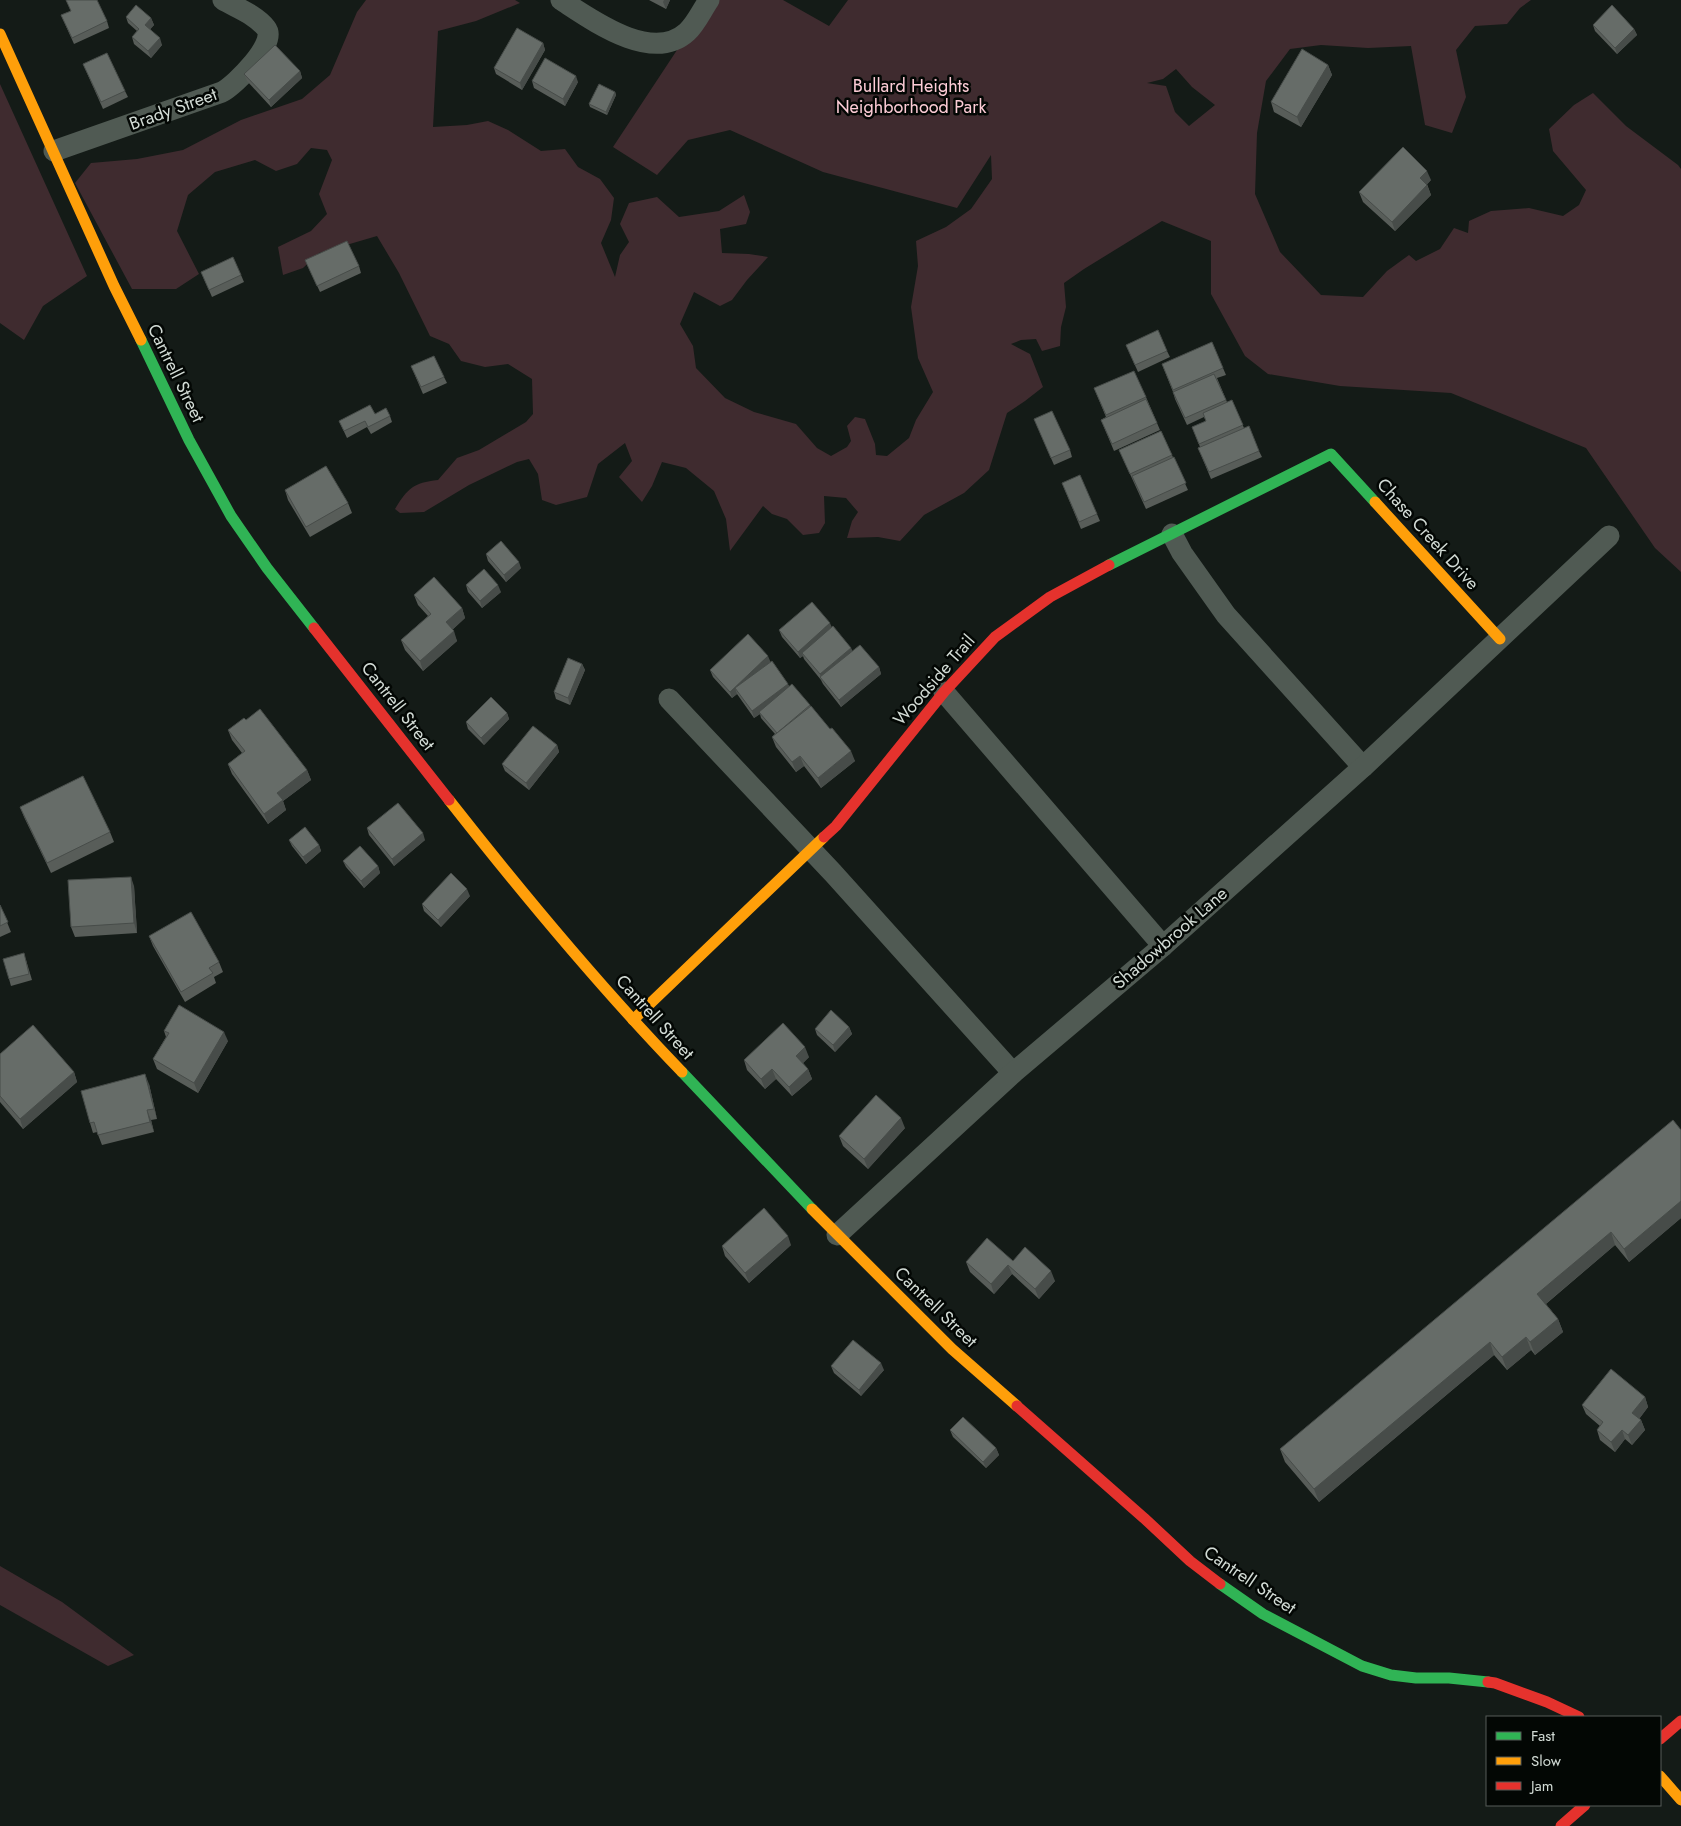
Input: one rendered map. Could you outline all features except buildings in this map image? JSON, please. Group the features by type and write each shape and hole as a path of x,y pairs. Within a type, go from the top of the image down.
{"street":[{"name":"Brady Street","path":"54,151 222,92 231,87 260,55 269,36 267,29 251,16 223,0"},
{"path":"561,0 605,28 635,39 653,43 665,43 687,32 709,0"},
{"name":"Cantrell Street","path":"0,34 114,286 189,440 230,516 267,568 504,870 633,1020 837,1235 952,1349 1144,1518 1190,1561 1220,1585 1264,1614 1362,1666 1391,1674 1416,1678 1449,1678 1495,1683 1547,1702 1577,1716"},
{"name":"Woodside Trail","path":"633,1020 836,826 944,692 995,636 1050,597 1138,549 1172,534 1331,454"},
{"name":"Chase Creek Drive","path":"1331,454 1500,639"},
{"path":"1172,534 1182,553 1226,615 1363,767"},
{"name":"Shadowbrook Lane","path":"837,1235 1013,1073 1163,946 1363,767 1609,536"},
{"path":"944,692 1163,946"},
{"path":"669,699 812,851 1013,1073"},
{"path":"1661,1738 1681,1721"},
{"path":"1661,1777 1681,1800"},
{"path":"1561,1826 1584,1806"}],"green space":[{"name":"Bullard Heights Neighborhood Park","path":"366,0 515,0 520,3 476,21 438,31 433,127 467,125 488,121 508,130 541,151 565,149 578,167 600,179 614,198 611,220 601,243 615,277 620,255 629,242 620,224 629,203 657,197 679,217 719,211 744,195 750,212 746,224 720,229 722,253 768,257 732,300 720,306 694,292 680,324 693,346 696,368 725,398 754,412 796,424 817,448 831,456 847,447 851,441 847,426 855,417 865,419 875,444 876,455 887,456 909,438 916,420 933,392 918,358 911,307 918,266 916,241 946,227 971,209 992,179 991,155 957,208 823,172 730,130 688,140 657,175 613,147 710,0 783,0 829,26 848,0 1531,0 1520,8 1507,24 1475,26 1456,50 1466,97 1452,133 1425,125 1411,46 1368,48 1321,45 1290,49 1266,81 1257,133 1255,194 1280,252 1321,295 1363,297 1387,271 1409,255 1416,261 1440,249 1454,228 1468,233 1469,221 1491,211 1529,208 1563,216 1579,205 1586,190 1553,151 1549,129 1574,105 1593,93 1626,126 1678,165 1681,169 1681,572 1655,548 1586,448 1451,393 1340,386 1268,374 1245,356 1211,294 1211,241 1162,221 1064,283 1066,307 1061,327 1060,346 1042,351 1036,339 1021,340 1011,344 1030,354 1043,387 1007,413 989,470 964,493 924,515 900,541 878,537 847,538 852,521 858,512 846,498 824,496 825,523 819,533 803,535 787,519 772,514 763,506 730,551 726,519 714,491 686,468 662,462 652,486 642,502 619,477 632,461 625,443 598,464 587,497 556,505 542,500 538,474 529,459 517,462 469,485 424,512 400,513 395,509 412,488 423,483 438,480 457,458 479,450 526,422 533,414 532,379 508,364 485,367 461,361 449,344 430,336 399,273 377,236 319,253 303,268 283,275 278,247 311,231 327,214 319,194 332,160 327,150 311,148 297,164 276,171 255,160 215,172 188,195 177,231 199,274 176,289 132,289 75,183 91,163 137,159 183,150 241,120 302,99 330,75 357,12","holes":["1176,69 1192,87 1215,105 1189,126 1175,112 1166,86 1147,83 1163,79"]},
{"path":"0,84 87,276 43,306 24,340 0,323"},
{"path":"0,1566 62,1602 134,1655 108,1666 0,1605"}],"traffic: fast":[{"path":"141,340 189,440 231,516 267,568 314,628"},
{"path":"1109,565 1331,454 1375,502"},
{"path":"682,1072 812,1209"},
{"path":"1220,1584 1263,1614 1362,1666 1391,1675 1488,1682"}],"traffic: slow":[{"path":"0,34 114,286 141,340"},
{"path":"1375,502 1500,639"},
{"path":"449,800 562,939 682,1072"},
{"path":"633,1020 824,837"},
{"path":"812,1209 952,1349 1017,1406"},
{"path":"1661,1777 1681,1800"}],"traffic: jam":[{"path":"824,837 836,826 944,692 995,637 1050,597 1109,565"},
{"path":"314,628 449,800"},
{"path":"1017,1406 1190,1561 1220,1584"},
{"path":"1488,1682 1547,1702 1577,1716"},
{"path":"1661,1738 1681,1721"},
{"path":"1561,1826 1584,1806"}]}
